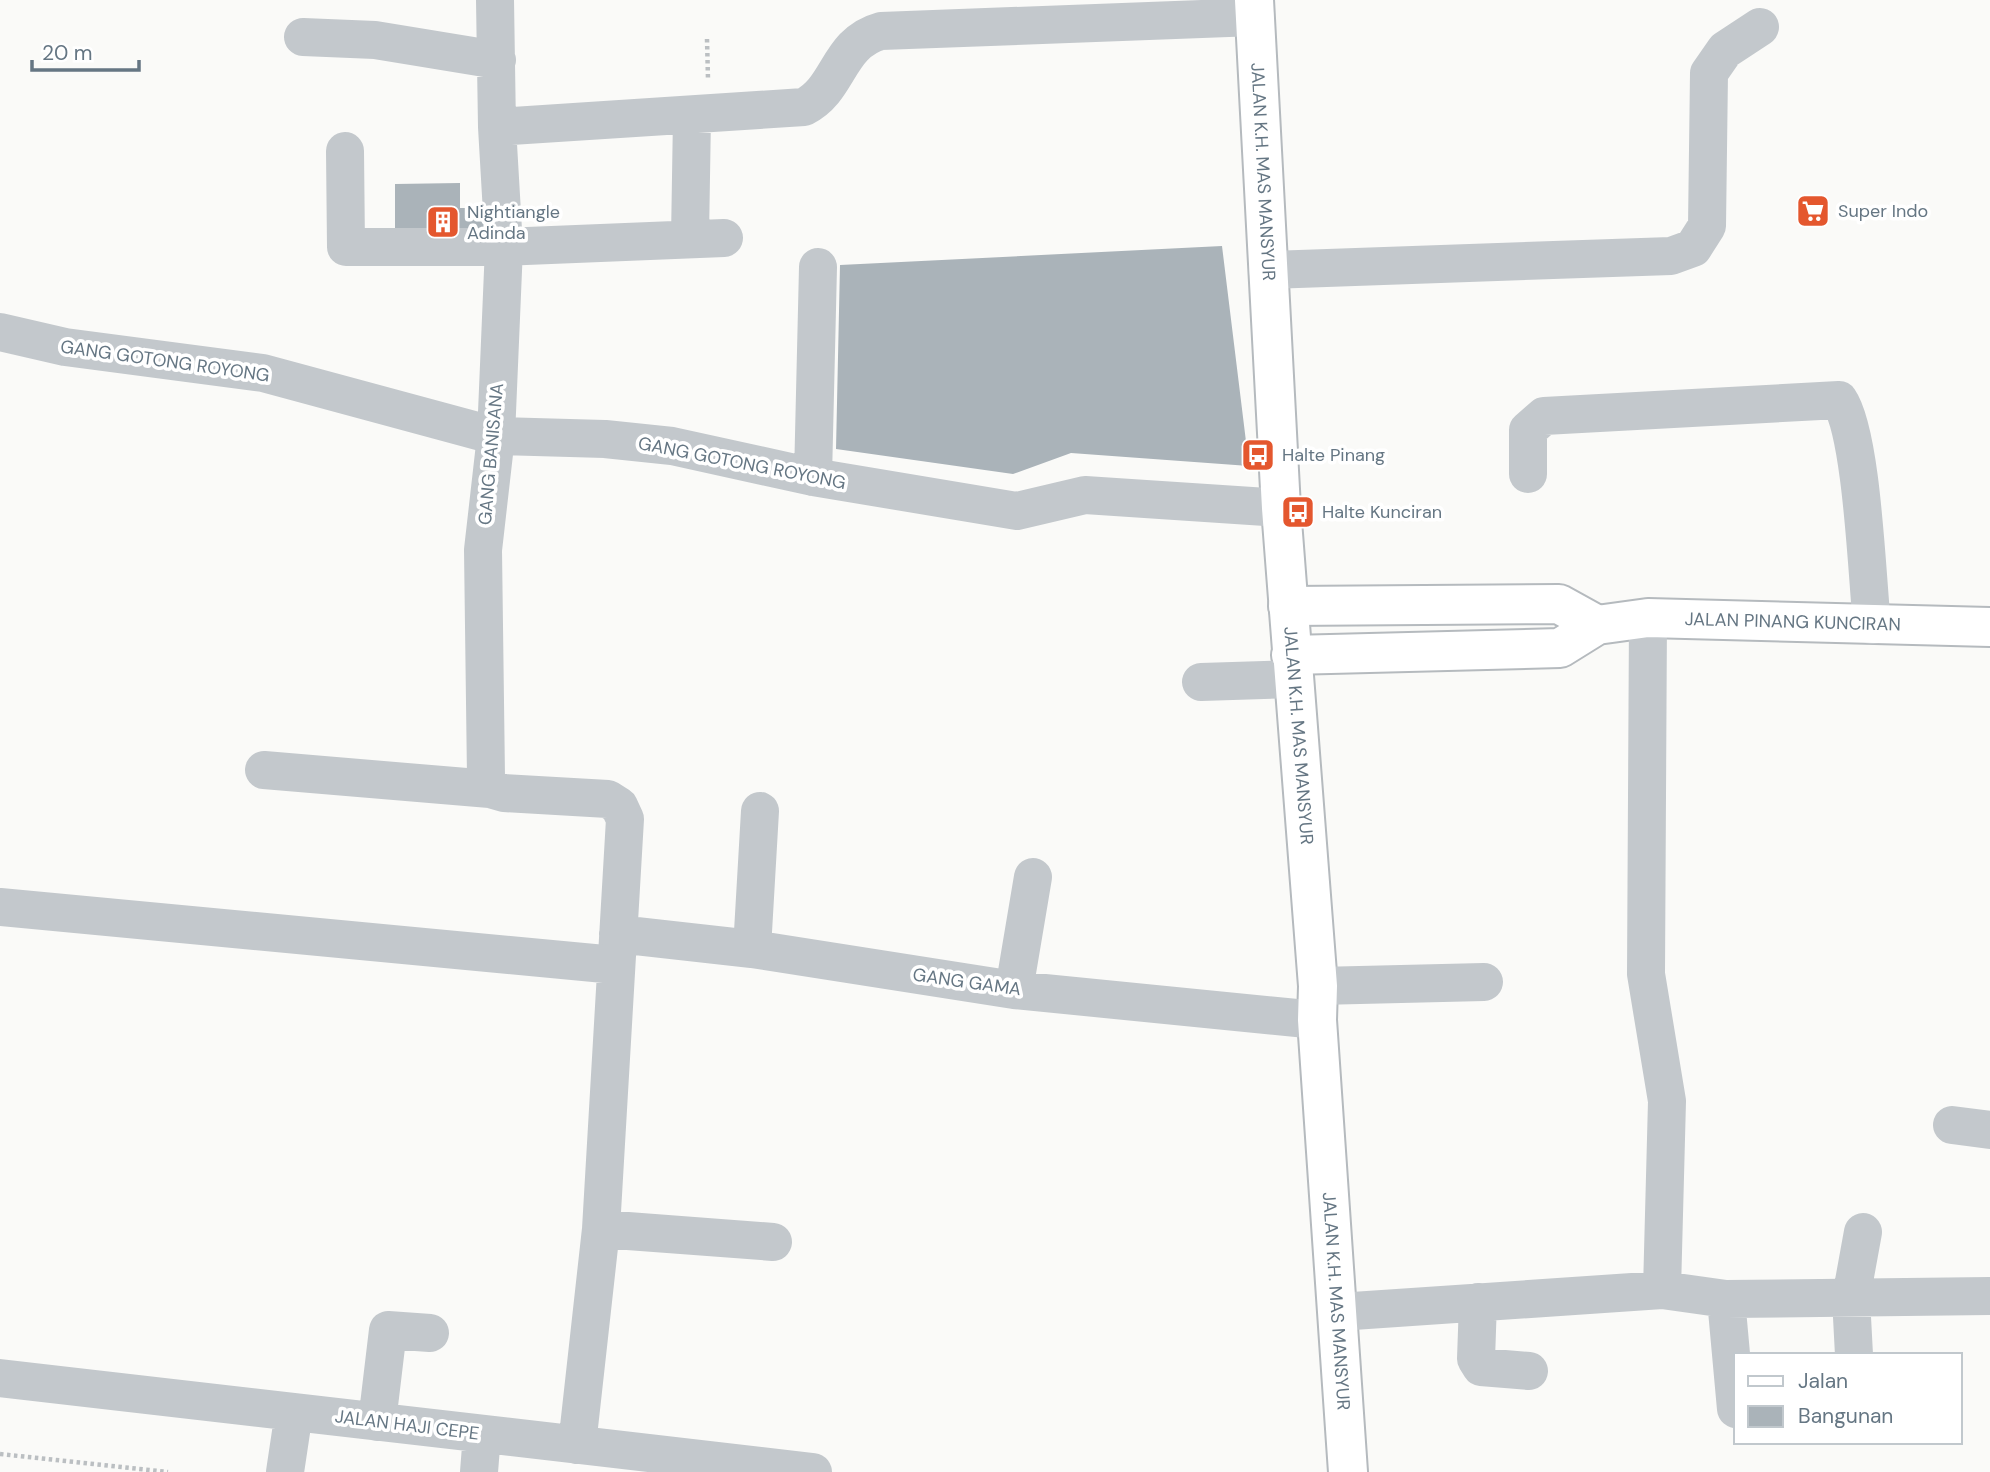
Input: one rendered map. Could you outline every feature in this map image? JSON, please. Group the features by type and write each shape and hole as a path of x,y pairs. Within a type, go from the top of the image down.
{"main road":[{"name":"JALAN K.H. MAS MANSYUR","path":"1254,8 1281,508 1318,1003 1348,1472"},
{"path":"1289,606 1559,604 1597,625"},
{"name":"JALAN PINANG KUNCIRAN","path":"1292,667 1560,648 1597,625 1648,618 1990,627"}],"street":[{"name":"GANG BANISANA","path":"489,789 486,777 483,550 496,436 504,247 497,127 495,0"},
{"path":"497,127 804,107 815,101 858,41 881,31 1254,8"},
{"path":"1268,270 1671,256 1693,248 1707,226 1709,73 1725,50 1760,27"},
{"path":"303,37 375,40 497,60"},
{"path":"345,151 346,247 504,247 707,238 692,116"},
{"path":"813,477 818,267"},
{"name":"GANG GOTONG ROYONG","path":"0,332 65,347 263,373 496,436 605,439 672,446 813,477 1017,511 1085,495 1281,508"},
{"path":"1528,474 1528,430 1544,416 1839,400 1847,412 1854,450 1872,625"},
{"path":"1648,618 1646,974 1667,1101 1662,1290"},
{"path":"1201,682 1292,667"},
{"path":"264,770 489,789 504,793 608,799 620,806 625,820 601,1228 577,1445"},
{"path":"752,949 760,811"},
{"path":"1014,990 1033,877"},
{"name":"GANG GAMA","path":"0,907 616,949 752,949 1014,990 1318,1003 1483,982"},
{"path":"1952,1125 1990,1130"},
{"path":"601,1228 773,1242"},
{"path":"1854,1353 1851,1297 1863,1232"},
{"path":"1338,1312 1662,1290 1726,1298 1990,1296"},
{"path":"1726,1298 1734,1387"},
{"path":"1478,1302 1476,1359 1481,1367 1529,1371"},
{"path":"377,1422 388,1330 430,1333"},
{"name":"JALAN HAJI CEPE","path":"0,1378 577,1445 639,1462 813,1472"},
{"path":"285,1472 294,1412"},
{"path":"478,1472 482,1434"}],"path":[{"path":"0,1454 168,1472"}],"building":[{"name":"Nightiangle Adinda","path":"460,183 460,208 492,208 491,236 395,237 395,184"},
{"path":"1222,246 1249,466 1071,453 1013,474 836,449 840,265"}],"place":[{"name":"Super Indo","path":"1813,211"},
{"name":"Nightiangle Adinda","path":"443,222"},
{"name":"Halte Pinang","path":"1258,455"},
{"name":"Halte Kunciran","path":"1298,512"}]}
